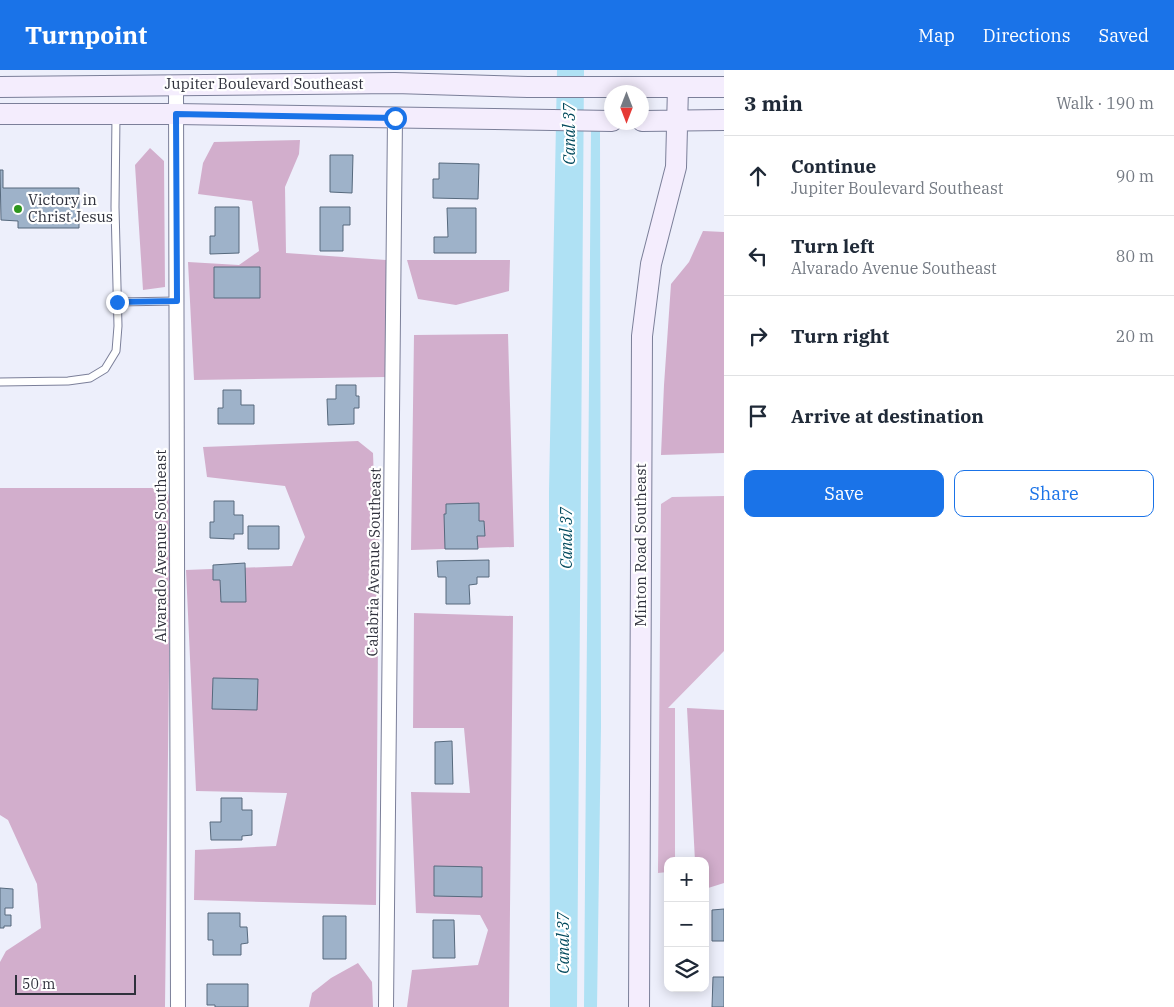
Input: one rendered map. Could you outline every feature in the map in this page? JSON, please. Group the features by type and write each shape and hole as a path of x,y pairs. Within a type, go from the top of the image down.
{"street":[{"name":"Jupiter Boulevard Southeast","path":"0,87 395,77 528,87 724,87"},
{"name":"Alvarado Avenue Southeast","path":"176,84 178,1007"},
{"name":"Minton Road Southeast","path":"639,1007 642,336 651,264 676,167 678,87"},
{"name":"Jupiter Boulevard Southeast","path":"0,114 176,114 604,121"},
{"name":"Calabria Avenue Southeast","path":"386,1007 395,118"},
{"path":"649,121 724,120"}],"lane":[{"path":"0,382 90,378 105,369 116,351 116,114"},
{"path":"117,302 177,301"}],"shaded area":[{"path":"300,140 299,154 285,187 286,253 386,260 386,377 194,380 188,262 239,265 259,251 252,201 198,194 203,163 214,142"},
{"path":"150,148 164,161 165,287 143,290 135,165"},
{"path":"703,231 724,232 724,453 661,455 671,284 689,262"},
{"path":"407,260 510,260 509,291 456,305 418,299"},
{"path":"508,334 514,547 411,550 414,335"},
{"path":"358,441 373,453 374,481 379,504 376,905 194,900 195,850 276,846 287,793 196,791 186,570 292,566 305,537 285,486 207,477 203,447"},
{"path":"0,488 166,488 171,502 165,1007 0,1007 0,962 6,951 41,928 37,884 8,820 0,815"},
{"path":"724,496 724,651 668,708 675,708 675,857 664,857 664,872 658,873 661,504 672,497"},
{"path":"414,613 513,616 509,1007 407,1007 412,970 478,965 488,930 480,915 416,913 411,792 470,793 464,728 413,728"},
{"path":"687,708 724,710 724,883 709,888 709,857 695,857"},
{"path":"358,963 372,982 373,1007 309,1007 312,993 331,978"}],"water":[{"name":"Canal 37","path":"557,70 584,70 577,1007 550,1007 549,492"},
{"path":"591,130 600,130 601,727 597,1007 584,1007"}],"building":[{"path":"330,155 353,155 352,193 330,192"},
{"path":"439,163 479,164 478,199 433,198 433,179 439,179"},
{"path":"0,170 3,170 3,188 79,188 79,228 18,228 18,221 1,220"},
{"path":"215,207 239,207 239,253 210,254 210,236 215,236"},
{"path":"320,207 350,207 350,225 343,225 343,251 320,251"},
{"path":"447,208 476,208 476,253 434,253 434,237 448,237"},
{"path":"214,267 260,267 260,298 214,298"},
{"path":"336,385 356,385 356,396 359,396 359,408 354,408 354,424 328,425 327,399 336,399"},
{"path":"223,390 241,390 241,405 254,405 254,424 218,424 218,408 223,408"},
{"path":"214,501 234,501 234,515 243,515 243,534 234,534 234,539 210,538 210,522 214,522"},
{"path":"479,503 479,521 484,521 485,536 477,536 478,549 445,549 444,514 446,514 446,504"},
{"path":"248,526 279,526 279,549 248,549"},
{"path":"489,560 489,577 477,577 477,584 469,585 470,604 446,604 446,577 438,577 437,561"},
{"path":"245,563 246,602 221,602 220,580 213,580 213,565"},
{"path":"213,678 258,679 257,710 212,709"},
{"path":"452,741 453,784 435,784 435,742"},
{"path":"221,798 242,798 242,810 252,810 252,835 242,836 242,840 211,840 210,822 221,822"},
{"path":"434,866 482,867 482,897 434,896"},
{"path":"0,888 13,889 13,908 5,908 5,915 11,915 11,926 4,926 4,928 0,928"},
{"path":"724,909 724,941 712,941 712,910"},
{"path":"208,913 240,913 240,927 247,927 248,943 241,944 241,955 213,955 213,940 208,940"},
{"path":"323,916 346,916 346,959 323,959"},
{"path":"433,920 454,920 455,958 433,958"},
{"path":"713,977 724,977 724,1007 712,1007"},
{"path":"207,984 248,984 248,1007 215,1007 215,1005 207,1005"}],"place":[{"name":"Victory in Christ Jesus","path":"18,209"}],"route":[{"path":"117,302 177,301 176,114 395,118"}]}
